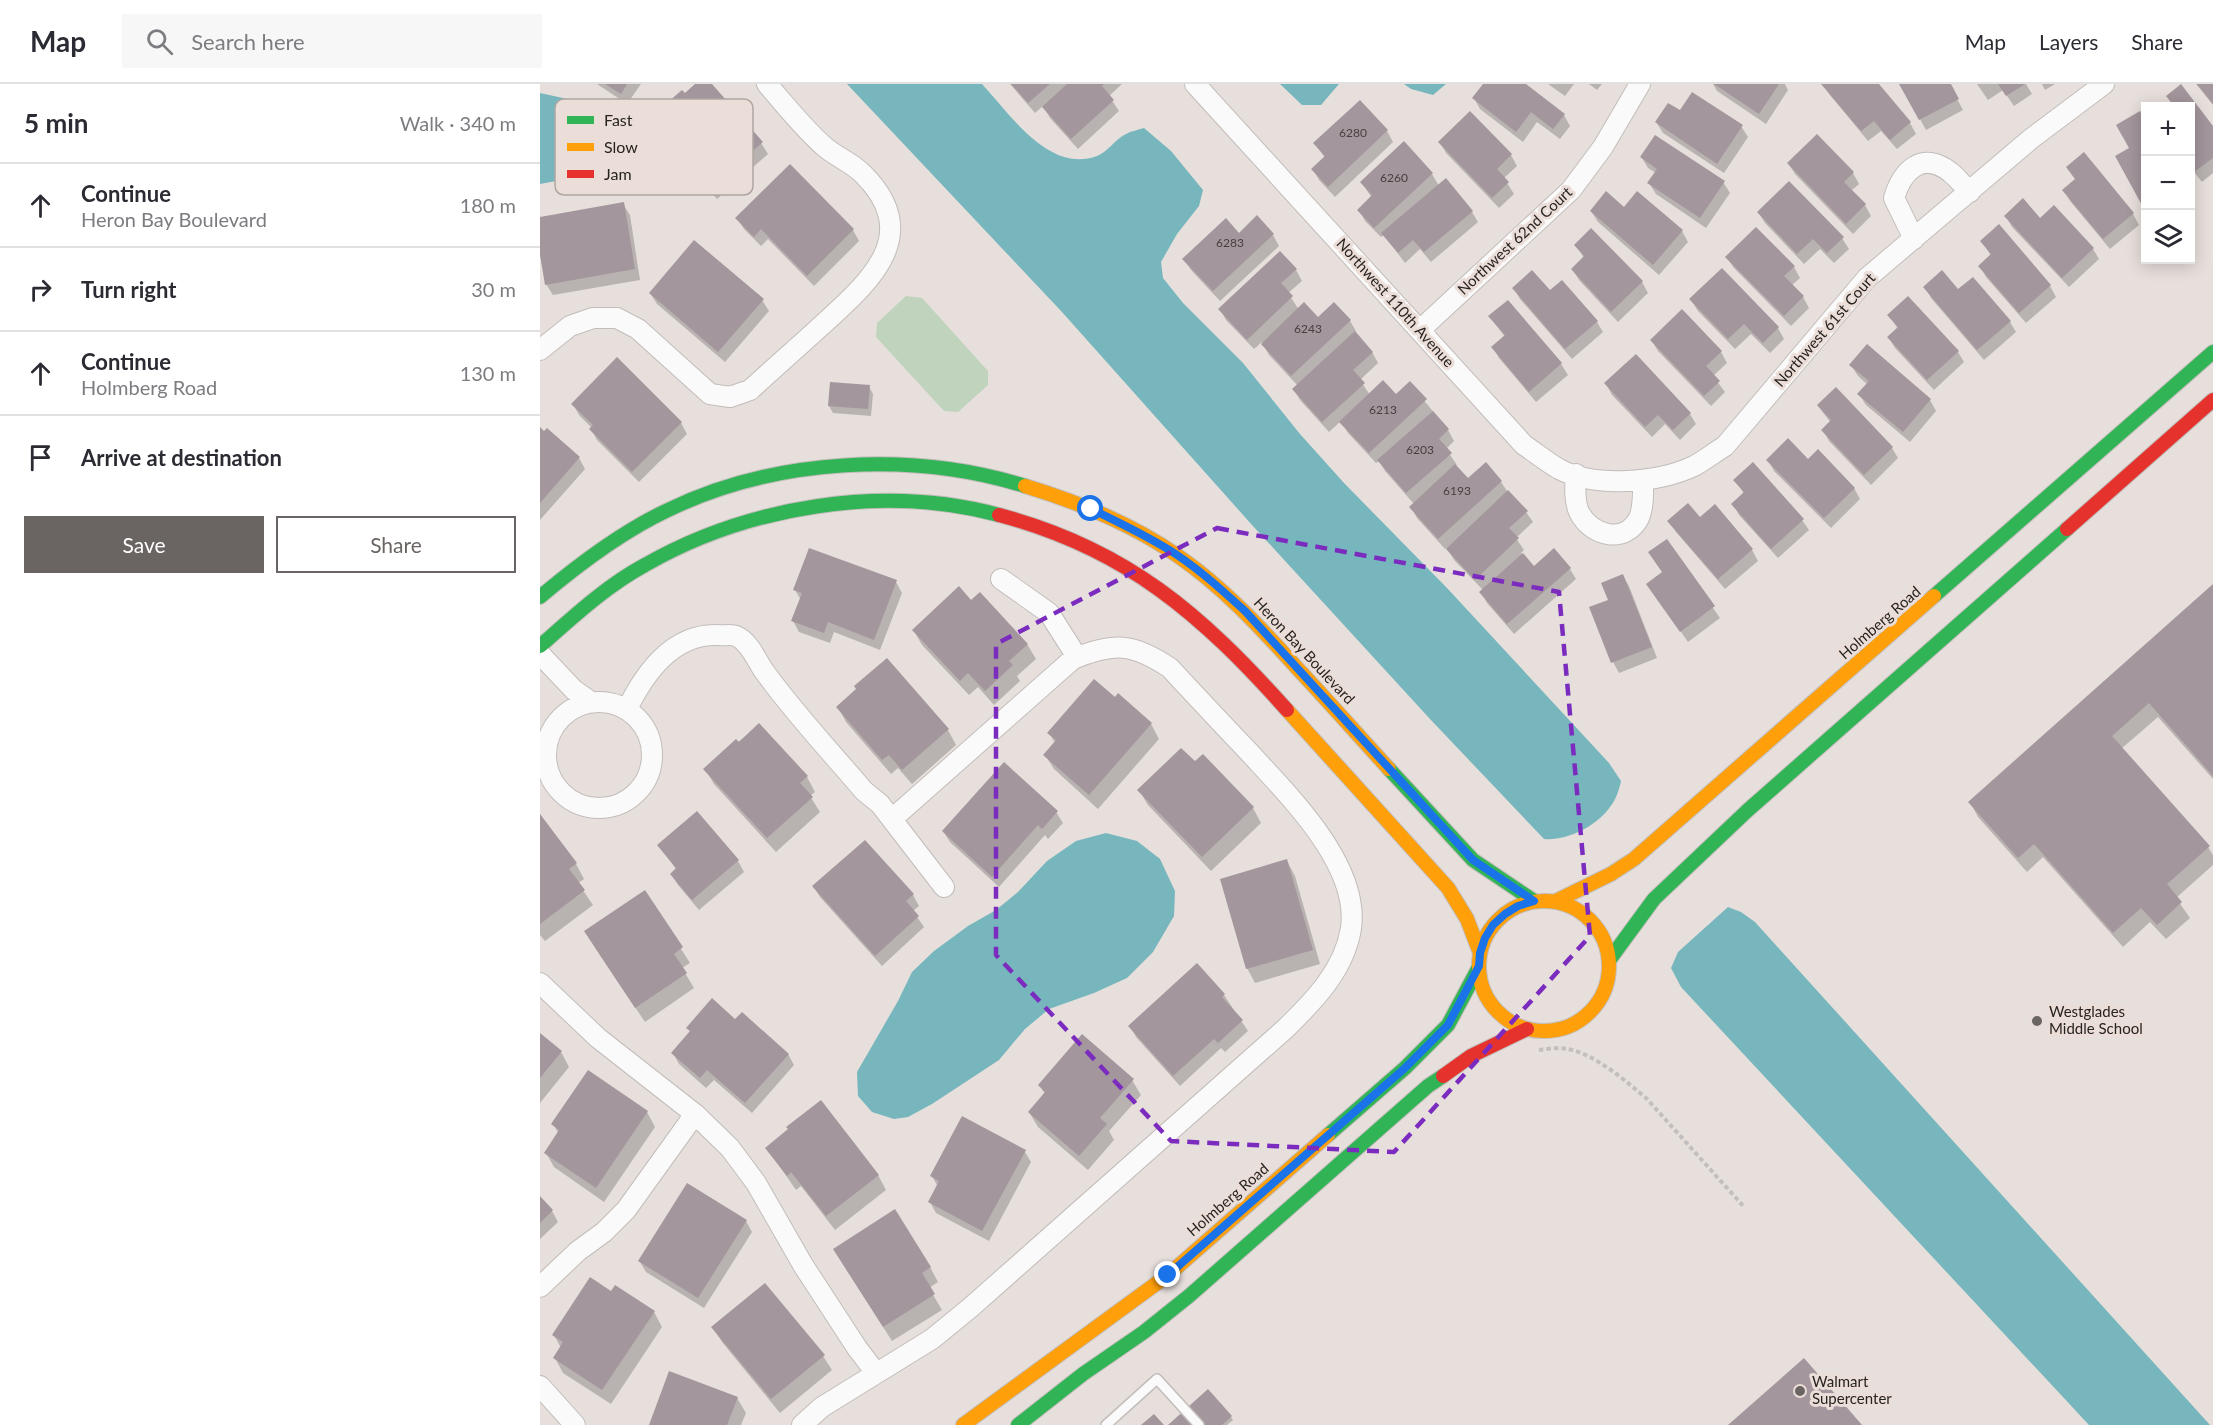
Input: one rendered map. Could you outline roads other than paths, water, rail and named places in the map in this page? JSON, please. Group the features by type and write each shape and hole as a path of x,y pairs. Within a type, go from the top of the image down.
{"street":[{"path":"540,351 570,326 593,318 618,318 638,329 710,394 730,398 750,390 856,294 876,272 889,242 890,219 881,197 862,173 828,150 815,138 767,84"},
{"name":"Northwest 110th Avenue","path":"1195,84 1524,445 1560,470 1592,478 1620,481"},
{"name":"Northwest 62nd Court","path":"1420,330 1571,190 1603,147 1640,84"},
{"name":"Northwest 61st Court","path":"1620,481 1668,476 1695,465 1725,446 1867,278 2032,138 2104,84"},
{"path":"1914,239 1894,198 1901,179 1911,169 1920,164 1930,162 1936,164 1951,172 1970,192"},
{"name":"Holmberg Road","path":"1556,901 1611,874 1634,859 2213,352"},
{"path":"1610,959 1654,898 1748,810 2213,400"},
{"name":"Heron Bay Boulevard","path":"540,597 621,536 688,502 762,478 841,465 908,464 998,477 1047,492 1138,531 1177,555 1216,585 1245,611 1473,860 1534,901"},
{"path":"1576,474 1575,494 1578,510 1584,520 1602,533 1612,535 1624,533 1632,528 1639,516 1642,506 1643,480"},
{"path":"540,646 586,605 644,564 709,534 777,514 834,504 902,502 963,507 1024,522 1085,546 1133,570 1172,597 1220,639 1448,888 1467,919 1480,960 1481,983 1488,999 1498,1012 1511,1022 1527,1029 1548,1031 1569,1026 1587,1016 1601,1000 1609,980 1610,959 1605,939 1593,921 1576,908 1556,901 1534,901 1518,906 1499,919 1485,938 1480,960"},
{"path":"1001,579 1050,613 1077,657"},
{"path":"627,709 641,682 659,661 676,647 709,635 736,636 748,646 766,673 864,791 880,804 944,887"},
{"path":"802,1425 822,1407 932,1339 970,1308 1285,1029 1314,1001 1334,972 1347,947 1351,926 1351,904 1337,867 1308,817 1170,668 1148,653 1126,647 1099,649 1077,657 892,819"},
{"path":"540,654 574,690 591,702"},
{"path":"591,702 610,702 627,709 641,721 650,738 653,756 650,774 640,790 626,802 608,808 589,808 572,802 544,776 544,735 563,715 591,702"},
{"name":"Holmberg Road","path":"963,1425 1168,1275 1405,1068 1448,1025 1480,960"},
{"path":"540,983 598,1038 695,1114 730,1148 756,1183 803,1265 876,1373"},
{"path":"1018,1425 1189,1296 1428,1086 1471,1056 1527,1029"},
{"path":"540,1287 626,1210 695,1114"},
{"path":"540,1386 575,1425"}],"lane":[{"path":"1106,1425 1157,1378 1199,1425"}],"water":[{"path":"847,84 982,84 1032,138 1063,157 1079,159 1097,156 1105,152 1122,136 1144,128 1171,151 1203,190 1199,206 1177,234 1161,262 1163,278 1183,303 1243,363 1300,434 1344,483 1447,588 1609,763 1621,781 1616,798 1604,814 1589,826 1572,835 1544,839 1252,525 1062,312"},
{"path":"1280,84 1339,84 1321,105 1302,105"},
{"path":"1404,84 1446,84 1433,95 1411,89"},
{"path":"540,93 567,99 555,99 555,181 540,184"},
{"path":"1106,833 1137,841 1160,859 1175,891 1174,916 1153,952 1127,978 1049,1009 1025,1029 999,1060 932,1104 908,1117 894,1119 872,1112 858,1096 857,1072 912,972 934,951 968,926 996,910 1018,892 1047,861 1076,841"},
{"path":"1728,907 1741,912 1755,922 2210,1425 2089,1425 1681,987 1671,968 1678,952"}],"place":[{"name":"Westglades Middle School","path":"2037,1021"},
{"name":"Walmart Supercenter","path":"1800,1391"}]}
